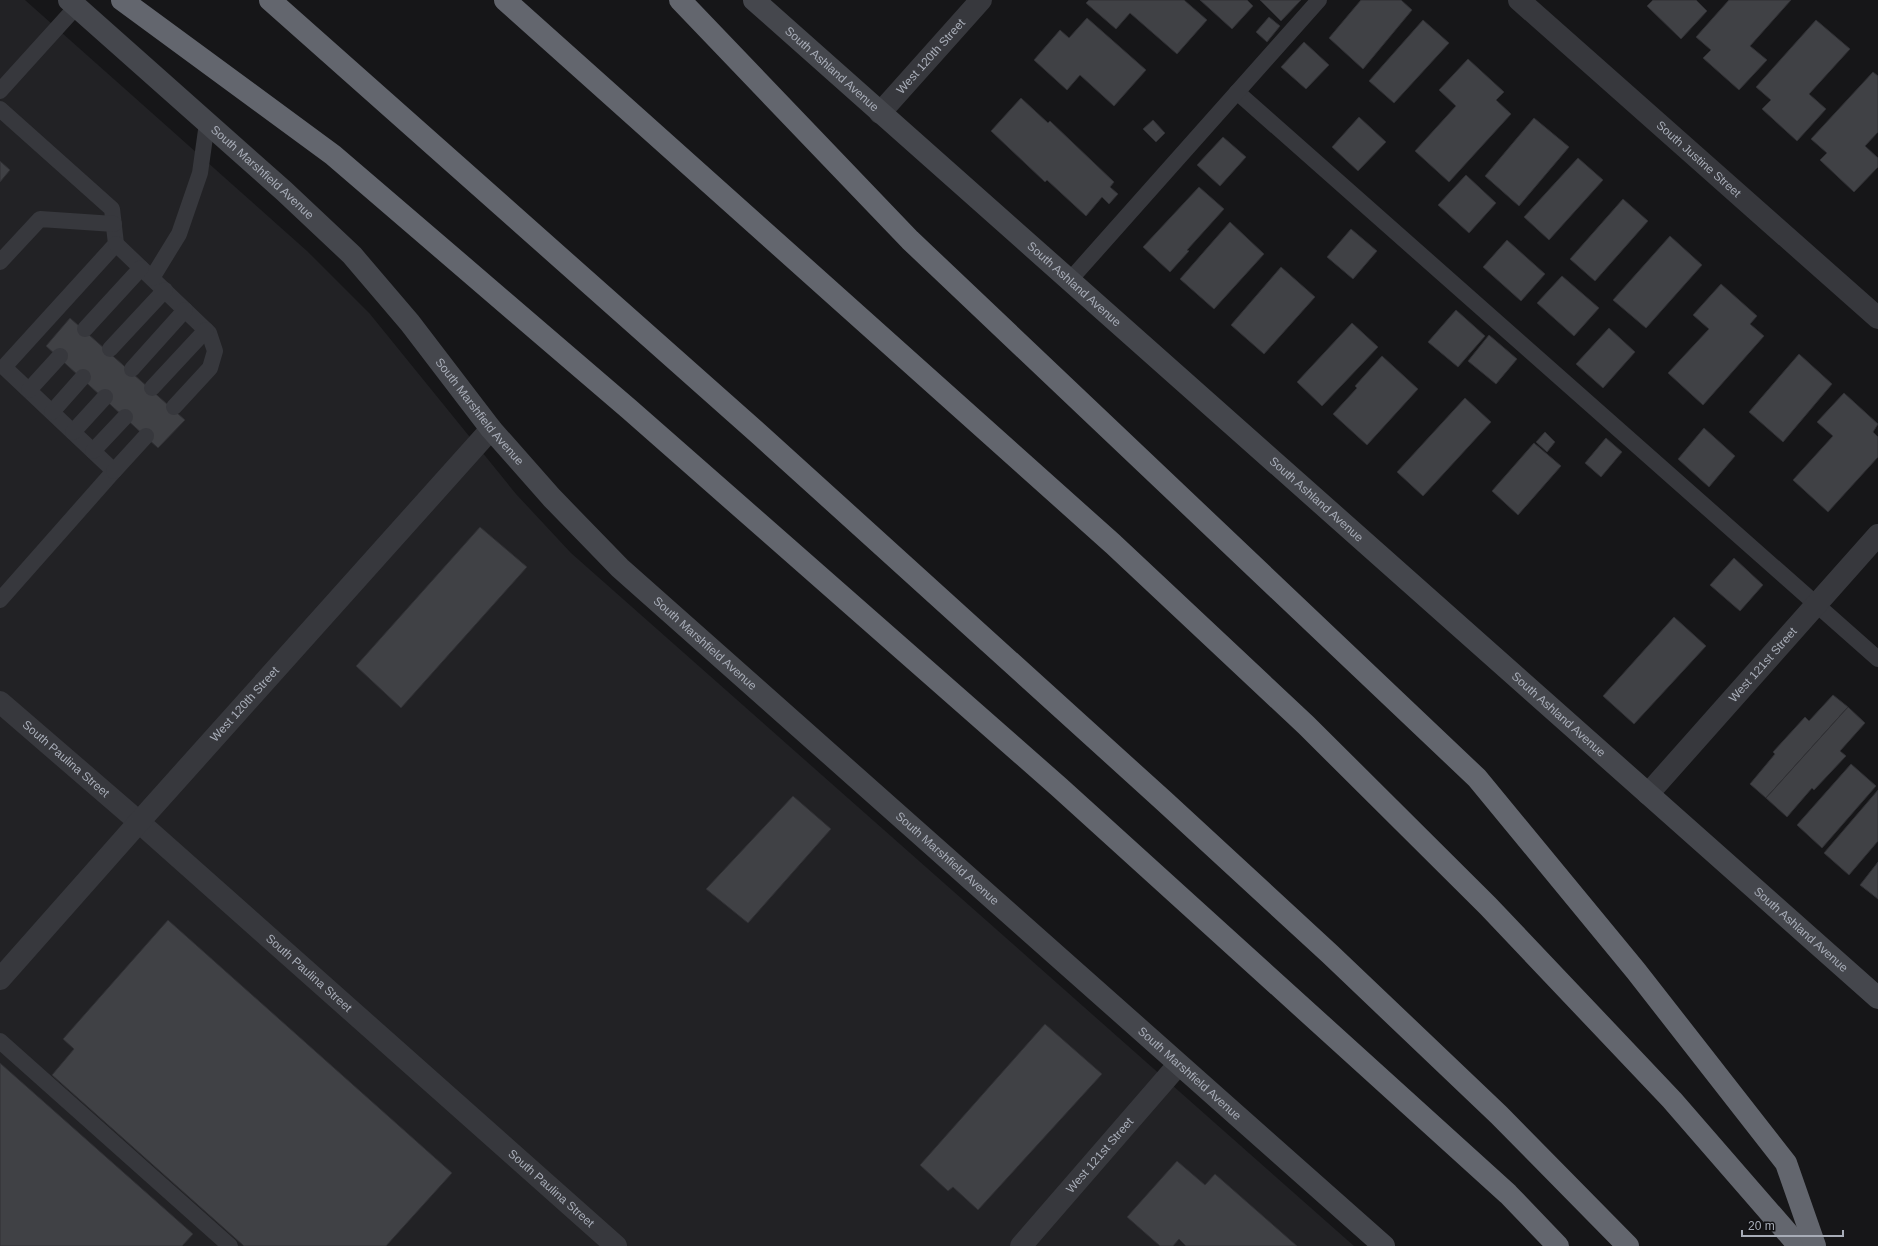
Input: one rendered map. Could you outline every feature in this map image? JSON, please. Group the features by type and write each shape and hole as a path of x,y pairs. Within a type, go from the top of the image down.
{"highway":[{"path":"122,0 333,155 629,409 1059,787 1508,1194 1558,1246"},
{"path":"270,0 760,435 1164,801 1330,954 1493,1109 1628,1246"},
{"path":"505,0 1113,544 1306,725 1488,906 1672,1100 1799,1246"},
{"path":"680,0 910,240 1477,778 1636,971 1786,1163 1815,1246"}],"main road":[{"name":"South Ashland Avenue","path":"754,0 1878,998"},
{"name":"South Marshfield Avenue","path":"73,3 284,190 352,256 410,324 491,429 552,498 620,568 1178,1065 1384,1246"}],"street":[{"name":"West 120th Street","path":"880,113 981,0"},
{"name":"South Justine Street","path":"1519,0 1878,318"},
{"name":"West 120th Street","path":"0,979 491,429"},
{"name":"West 121st Street","path":"1648,794 1878,535"},
{"name":"South Paulina Street","path":"0,702 139,822 616,1246"},
{"name":"West 121st Street","path":"1021,1246 1178,1065"}],"lane":[{"path":"1069,281 1320,0"},
{"path":"0,91 73,3"},
{"path":"1237,92 1878,659"},
{"path":"0,109 112,209 116,244 209,333 215,351 210,368 174,407"},
{"path":"85,328 147,273 179,234 200,173 207,123"},
{"path":"0,262 40,219 114,224"},
{"path":"114,471 4,366 116,244"},
{"path":"110,350 165,290"},
{"path":"132,369 186,310"},
{"path":"152,388 206,330"},
{"path":"28,390 60,356"},
{"path":"52,412 84,378"},
{"path":"73,432 105,397"},
{"path":"93,451 125,417"},
{"path":"0,600 146,436"},
{"path":"0,1041 230,1246"}],"shaded area":[{"path":"0,0 25,0 307,251 370,314 516,494 571,553 1354,1246 0,1246"}],"building":[{"path":"1089,0 1184,0 1207,20 1177,54 1130,13 1116,29 1086,3"},
{"path":"1200,0 1247,0 1253,6 1232,29"},
{"path":"1260,0 1301,0 1281,21"},
{"path":"1361,0 1401,0 1412,10 1363,69 1329,38"},
{"path":"1653,0 1696,0 1707,11 1681,39 1647,6"},
{"path":"1729,0 1791,0 1750,46 1767,60 1739,90 1703,58 1711,50 1696,37"},
{"path":"1269,17 1280,26 1267,42 1256,32"},
{"path":"1087,18 1146,70 1114,106 1080,75 1067,90 1034,60 1060,30 1069,38"},
{"path":"1423,20 1449,43 1394,103 1369,81"},
{"path":"1816,20 1850,49 1809,94 1826,109 1797,141 1762,109 1771,100 1756,87"},
{"path":"1304,42 1329,65 1306,89 1281,67"},
{"path":"1468,59 1504,92 1496,100 1511,114 1449,182 1415,151 1456,106 1439,90"},
{"path":"1873,72 1878,76 1878,132 1865,146 1878,158 1878,167 1854,192 1820,160 1827,153 1811,139"},
{"path":"1021,98 1048,123 1050,121 1114,182 1110,187 1118,194 1109,204 1102,197 1086,216 1047,180 1045,182 991,131"},
{"path":"1359,117 1386,142 1358,171 1332,147"},
{"path":"1534,118 1569,147 1519,206 1485,176"},
{"path":"1153,120 1165,133 1156,142 1143,129"},
{"path":"1223,137 1246,157 1220,186 1197,165"},
{"path":"1578,158 1603,180 1549,240 1524,217"},
{"path":"0,161 10,170 0,182"},
{"path":"1466,175 1496,203 1469,233 1438,205"},
{"path":"1199,187 1224,209 1187,250 1189,251 1170,272 1143,247"},
{"path":"1623,199 1648,221 1595,281 1570,259"},
{"path":"1230,222 1264,254 1214,309 1180,279"},
{"path":"1351,229 1377,251 1353,279 1327,257"},
{"path":"1670,236 1702,265 1646,328 1613,300"},
{"path":"1507,240 1545,274 1521,301 1483,267"},
{"path":"1281,267 1315,297 1264,354 1231,325"},
{"path":"1562,276 1599,308 1574,336 1537,303"},
{"path":"1721,284 1757,316 1750,324 1764,336 1703,405 1668,373 1709,329 1693,315"},
{"path":"1456,310 1485,336 1458,367 1428,342"},
{"path":"70,318 185,420 158,448 46,346"},
{"path":"1352,323 1378,347 1322,406 1297,382"},
{"path":"1609,328 1635,352 1603,388 1576,364"},
{"path":"1489,335 1517,359 1496,384 1468,361"},
{"path":"1799,354 1832,384 1783,442 1749,412"},
{"path":"1382,356 1418,389 1367,445 1333,414 1357,388 1355,386"},
{"path":"1844,393 1878,424 1873,432 1878,437 1878,457 1828,512 1793,480 1833,436 1817,422"},
{"path":"1465,398 1491,422 1423,496 1397,472"},
{"path":"1704,428 1735,456 1709,487 1678,459"},
{"path":"1545,432 1555,442 1547,452 1536,442"},
{"path":"1606,438 1622,452 1601,477 1585,463"},
{"path":"1534,443 1561,466 1518,515 1492,491"},
{"path":"480,527 527,567 401,708 356,666"},
{"path":"1734,558 1763,585 1740,611 1710,585"},
{"path":"1674,617 1706,646 1634,724 1603,696"},
{"path":"1833,695 1848,707 1766,798 1750,784 1775,754 1773,752 1805,717 1809,721"},
{"path":"1848,707 1865,723 1840,751 1846,756 1814,790 1812,788 1787,817 1766,798"},
{"path":"1851,764 1876,786 1822,848 1797,825"},
{"path":"1878,790 1878,841 1849,875 1824,853"},
{"path":"793,796 831,829 748,923 706,889"},
{"path":"1878,862 1878,899 1860,885"},
{"path":"168,920 452,1173 386,1246 244,1246 52,1075 74,1049 63,1039"},
{"path":"1045,1024 1102,1074 978,1210 953,1187 948,1191 920,1165"},
{"path":"0,1063 193,1234 182,1246 0,1246"},
{"path":"1177,1161 1205,1185 1215,1174 1297,1246 1186,1246 1179,1239 1173,1246 1160,1246 1127,1217"}]}
